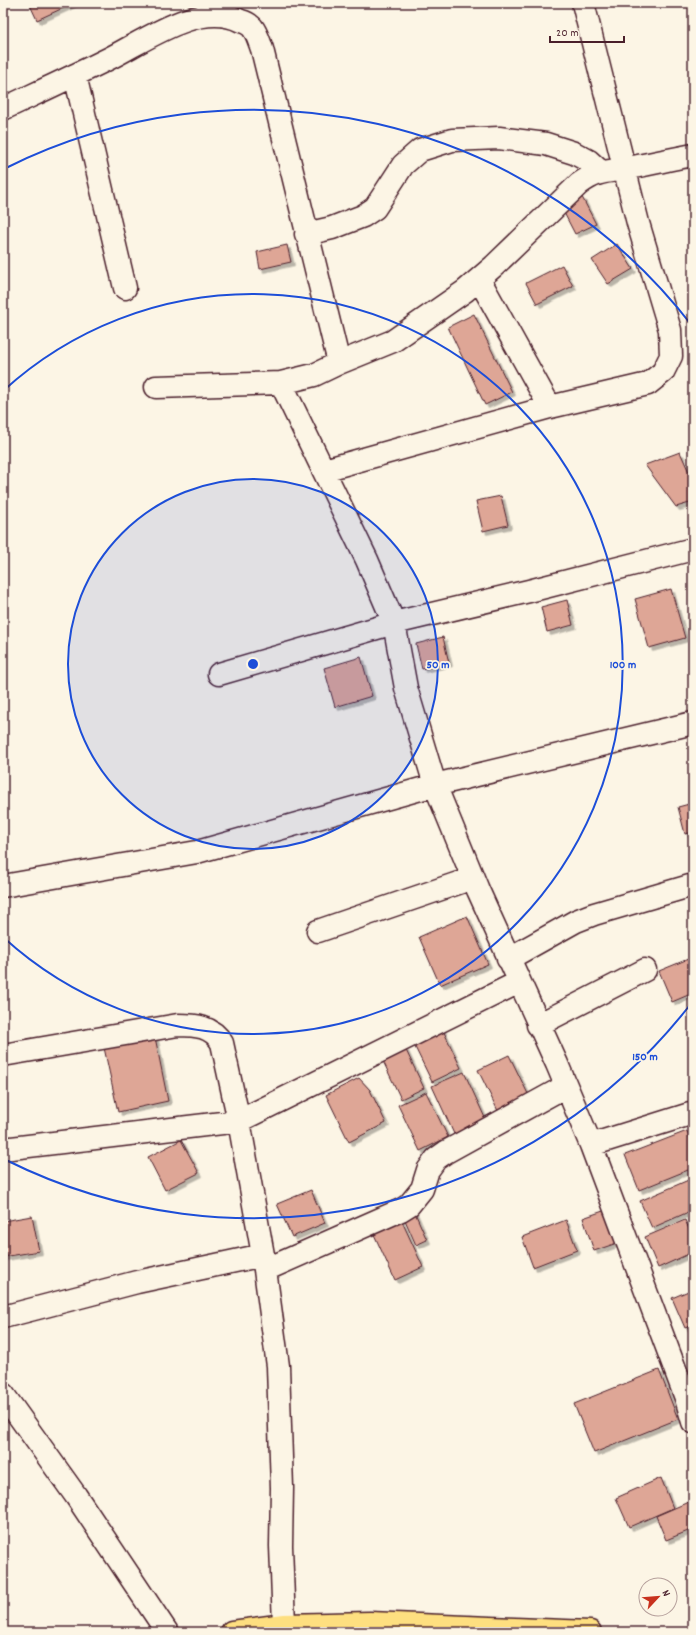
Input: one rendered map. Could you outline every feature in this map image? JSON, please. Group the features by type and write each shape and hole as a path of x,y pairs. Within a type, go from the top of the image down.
{"highway":[{"path":"232,1632 284,1625 370,1623 590,1632"}],"street":[{"path":"324,470 550,407 648,384 663,372 671,356 670,330 638,223 583,3"},
{"path":"3,109 117,55 170,26 194,18 217,14 234,17 251,26 258,36 262,49 306,234 339,363"},
{"path":"75,75 125,288"},
{"path":"306,234 332,228 363,216 375,208 403,165 420,150 452,140 499,138 546,144 574,153 588,161 601,172"},
{"path":"156,387 281,383 314,375 393,341 479,279 587,178 601,172 624,169 693,155"},
{"path":"479,279 550,407"},
{"path":"281,383 368,560 394,623 406,688 435,786 508,959 566,1086 591,1145 693,1422"},
{"path":"220,674 394,623 529,591 693,549"},
{"path":"3,886 197,852 435,786 693,723"},
{"path":"318,931 473,878"},
{"path":"508,959 576,921 594,914 693,885"},
{"path":"538,1024 645,970"},
{"path":"3,1149 239,1121 518,982"},
{"path":"3,1054 178,1025 194,1025 206,1028 218,1036 222,1043 239,1121 264,1262 278,1366 284,1625"},
{"path":"3,1317 137,1282 264,1262 400,1210 409,1204 422,1189 428,1170 436,1159 446,1152 566,1086"},
{"path":"591,1145 690,1114"},
{"path":"3,1394 76,1496 168,1632"}],"building":[{"path":"29,3 74,3 37,20"},
{"path":"582,197 596,224 575,234 561,207"},
{"path":"617,244 633,269 608,284 592,260"},
{"path":"287,245 291,262 260,269 257,252"},
{"path":"562,265 573,286 537,304 526,283"},
{"path":"474,314 512,392 485,405 448,327"},
{"path":"680,452 693,481 693,502 676,507 645,465"},
{"path":"501,496 508,525 483,531 476,501"},
{"path":"671,589 685,638 649,648 635,599"},
{"path":"567,600 573,625 547,632 541,607"},
{"path":"443,637 449,663 422,669 416,644"},
{"path":"361,657 372,696 335,707 324,668"},
{"path":"693,803 693,832 685,834 678,807"},
{"path":"467,916 488,964 440,985 419,937"},
{"path":"693,957 693,993 672,1002 659,971"},
{"path":"442,1028 461,1068 432,1082 413,1043"},
{"path":"154,1032 168,1101 118,1112 103,1043"},
{"path":"405,1048 424,1088 401,1099 382,1059"},
{"path":"509,1055 530,1098 499,1113 478,1070"},
{"path":"464,1072 486,1120 454,1134 432,1086"},
{"path":"359,1078 370,1090 386,1123 349,1142 326,1095"},
{"path":"426,1092 448,1137 420,1151 398,1105"},
{"path":"687,1131 693,1145 693,1168 639,1190 625,1155"},
{"path":"181,1140 199,1173 165,1190 148,1157"},
{"path":"693,1178 693,1210 652,1228 640,1201"},
{"path":"311,1190 325,1223 292,1237 277,1204"},
{"path":"412,1206 427,1240 416,1245 401,1211"},
{"path":"606,1210 617,1243 594,1251 583,1218"},
{"path":"32,1216 39,1251 3,1257 3,1221"},
{"path":"400,1217 423,1267 395,1280 372,1230"},
{"path":"566,1220 577,1250 533,1267 522,1237"},
{"path":"685,1220 693,1238 693,1252 658,1268 645,1237"},
{"path":"693,1289 693,1325 685,1328 672,1298"},
{"path":"659,1370 678,1419 594,1453 574,1404"},
{"path":"661,1478 673,1508 629,1527 616,1498"},
{"path":"693,1500 693,1529 666,1540 656,1516"}]}
